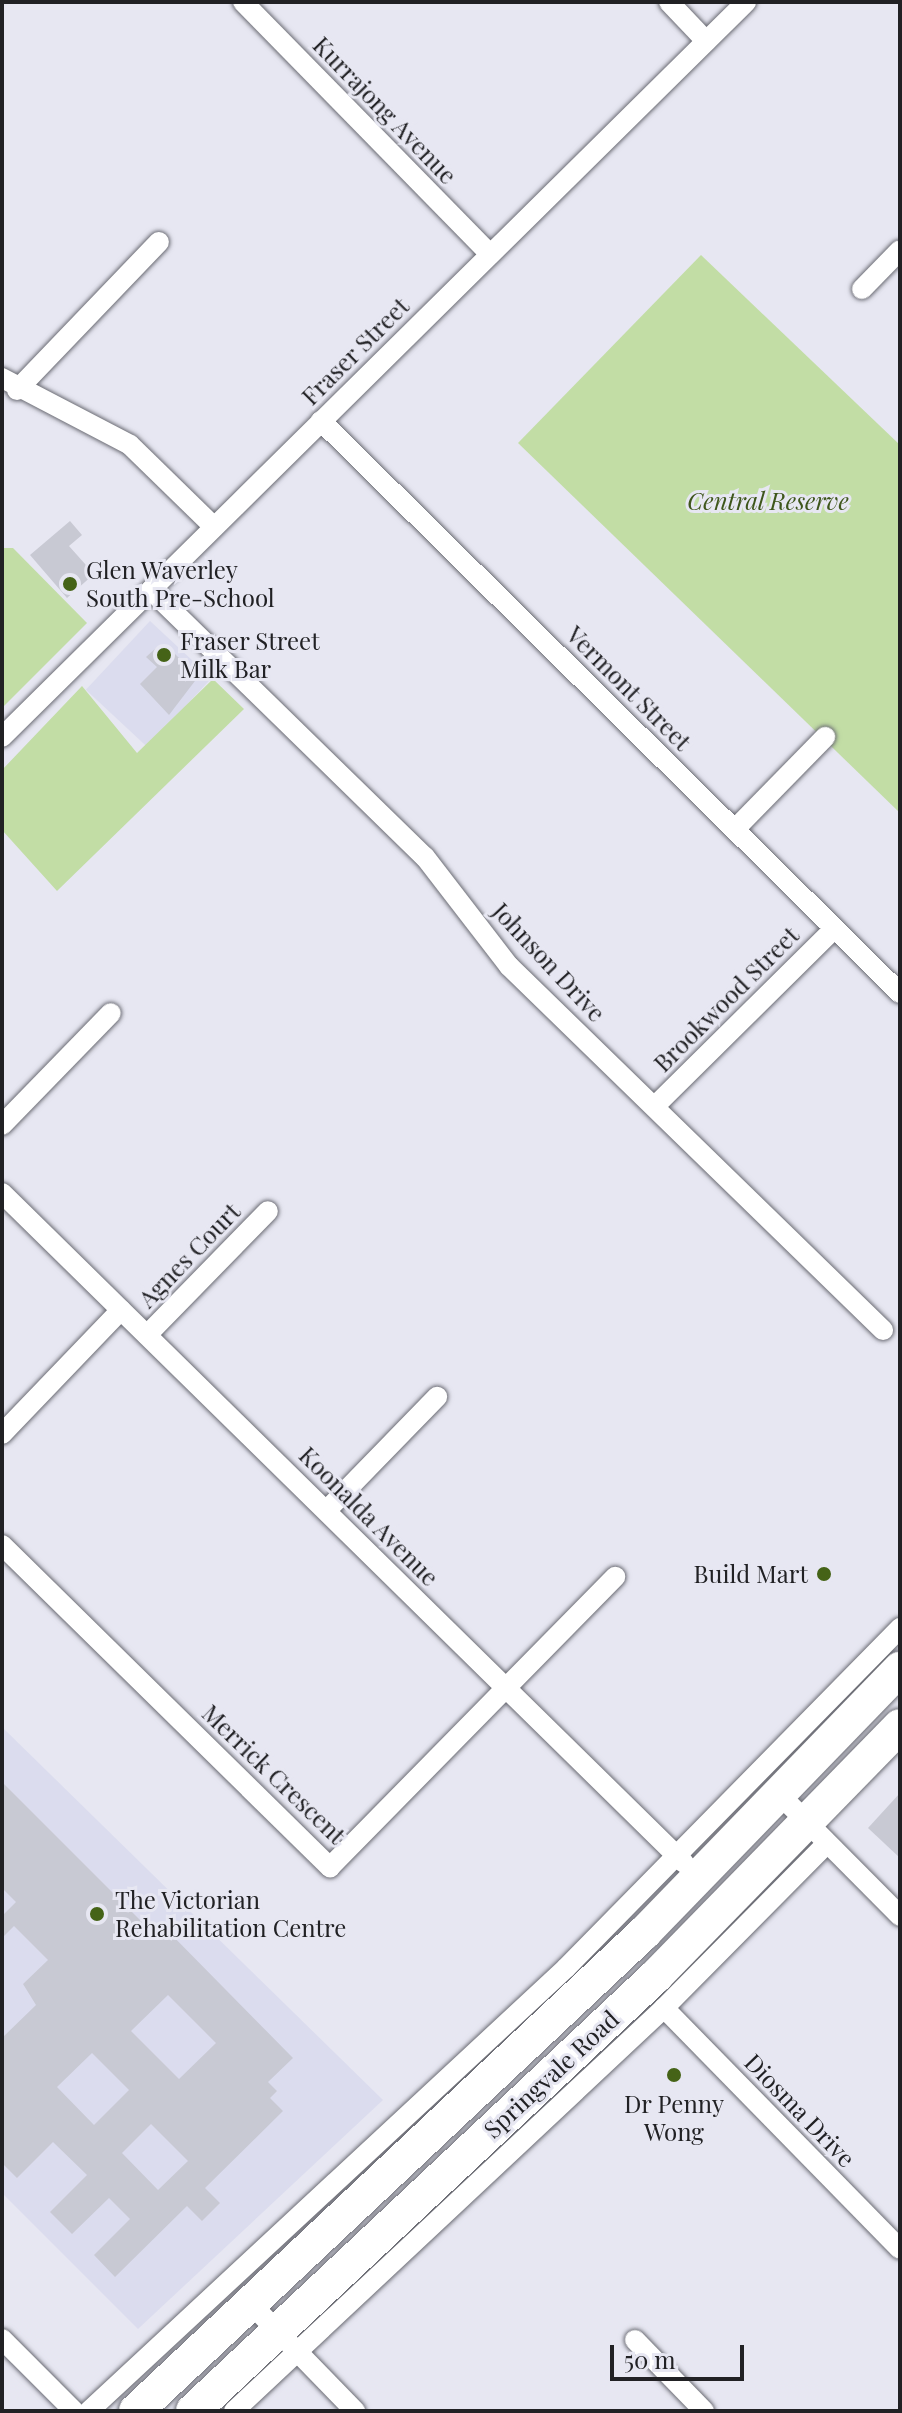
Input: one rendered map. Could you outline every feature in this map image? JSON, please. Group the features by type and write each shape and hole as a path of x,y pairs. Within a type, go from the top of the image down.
{"highway":[{"name":"Springvale Road","path":"136,2411 250,2303 279,2255 688,1866 779,1794 900,1669"},
{"name":"Springvale Road","path":"193,2411 287,2342 644,1988 817,1832 900,1726"}],"street":[{"name":"Kurrajong Avenue","path":"243,2 490,254"},
{"path":"669,2 706,41"},
{"name":"Fraser Street","path":"2,737 746,2"},
{"path":"159,242 10,384 130,445 214,527"},
{"path":"862,289 900,250"},
{"name":"Vermont Street","path":"321,421 900,993"},
{"name":"Johnson Drive","path":"151,590 425,857 509,966 883,1330"},
{"path":"735,829 825,737"},
{"name":"Brookwood Street","path":"655,1106 834,929"},
{"path":"2,1125 111,1013"},
{"name":"Koonalda Avenue","path":"2,1193 688,1866"},
{"name":"Agnes Court","path":"147,1335 268,1211"},
{"path":"2,1434 121,1310"},
{"path":"327,1510 437,1397"},
{"name":"Merrick Crescent","path":"2,1545 330,1867 508,1689"},
{"path":"508,1689 615,1577"},
{"name":"Springvale Road","path":"688,1866 900,1628"},
{"path":"779,1794 900,1916"},
{"name":"Springvale Road","path":"234,2411 287,2342 664,2008 817,1832"},
{"name":"Diosma Drive","path":"664,2008 900,2249"},
{"name":"Springvale Road","path":"89,2411 279,2255"},
{"path":"250,2303 355,2411"},
{"path":"2,2339 74,2411"},
{"path":"635,2340 704,2411"}],"shaded area":[{"path":"150,621 211,678 147,747 86,690"},
{"name":"The Victorian Rehabilitation Centre","path":"2,1727 383,2100 138,2329 2,2193"}],"green space":[{"name":"Central Reserve","path":"701,255 900,445 900,813 518,443"},
{"path":"2,548 13,548 87,623 2,708"},
{"path":"213,679 244,709 57,891 2,830 2,770 82,686 137,753"}],"building":[{"path":"70,521 82,535 69,546 94,574 67,598 30,555"},
{"path":"157,647 168,647 198,677 169,715 140,684 157,667 146,657"},
{"path":"2,1782 153,1933 162,1925 293,2058 268,2082 277,2091 270,2098 283,2111 205,2188 220,2203 202,2221 187,2206 115,2277 94,2255 130,2219 109,2198 72,2234 50,2212 87,2175 53,2142 17,2178 2,2163 2,2038 36,2005 23,1984 48,1960 14,1926 2,1938 2,1916 16,1902 2,1888","holes":["168,1995 216,2043 179,2079 131,2031","92,2053 129,2090 94,2125 57,2087","151,2124 188,2161 158,2190 122,2153"]},
{"path":"900,1793 900,1858 868,1828"}],"place":[{"name":"Glen Waverley South Pre-School","path":"70,584"},
{"name":"Fraser Street Milk Bar","path":"164,655"},
{"name":"Build Mart","path":"824,1574"},
{"name":"The Victorian Rehabilitation Centre","path":"97,1914"},
{"name":"Dr Penny Wong","path":"674,2075"}]}
